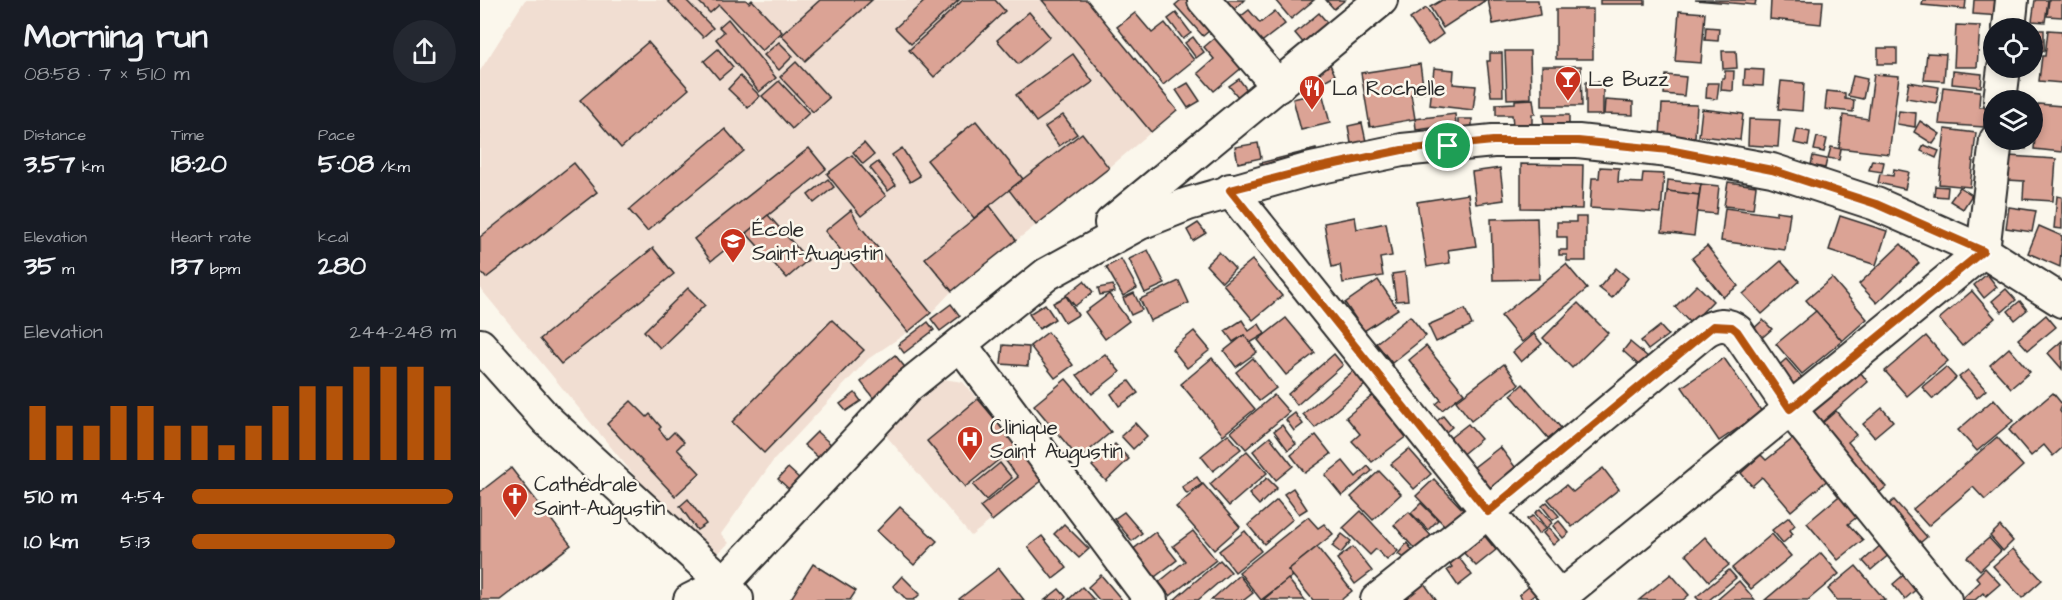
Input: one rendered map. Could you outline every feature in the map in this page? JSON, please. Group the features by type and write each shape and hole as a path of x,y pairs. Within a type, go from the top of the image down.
{"street":[{"path":"1204,0 1278,86"},
{"path":"690,600 726,594 908,386 1381,0"},
{"path":"2009,18 2012,0"},
{"path":"1047,274 1140,223 1230,190 1307,170 1402,150 1493,141 1578,141 1669,150 1772,170 1876,204 1983,251 2062,301"},
{"path":"1230,190 1488,512 1561,599 1983,251 1995,150"},
{"path":"1377,600 1488,512 1713,326 1732,327 1737,331 1790,409 1945,600"},
{"path":"480,345 547,420 726,594"},
{"path":"961,345 1151,600"}],"shaded area":[{"name":"École Saint-Augustin","path":"525,0 1087,0 1177,110 1109,168 952,291 908,332 868,359 773,461 721,534 729,543 707,564 480,288 480,71"},
{"name":"Clinique Saint Augustin","path":"943,379 963,382 1044,479 971,536 883,432"}],"building":[{"path":"667,0 686,0 713,28 703,37"},
{"path":"697,0 746,0 749,3 752,0 782,32 762,51 719,5 710,13"},
{"path":"820,0 872,0 805,61 781,35"},
{"path":"926,0 959,0 911,44 895,28"},
{"path":"963,0 995,0 1005,11 934,77 909,50"},
{"path":"1042,0 1087,0 1177,110 1151,132"},
{"path":"1181,0 1192,0 1215,26 1203,36 1175,5"},
{"path":"1219,0 1244,0 1231,13"},
{"path":"1275,0 1314,0 1291,19"},
{"path":"1326,0 1345,0 1334,9"},
{"path":"1442,0 1486,0 1443,28 1430,7"},
{"path":"1488,0 1538,0 1540,15 1493,24"},
{"path":"1600,0 1645,0 1645,4 1600,4"},
{"path":"1695,0 1756,0 1755,5"},
{"path":"1771,0 1823,1 1821,24 1770,19"},
{"path":"1923,0 1966,0 1965,9 1922,5"},
{"path":"1974,0 2002,0 2001,16 1973,14"},
{"path":"2035,0 2048,0 2045,22 2043,18 2032,18"},
{"path":"2049,0 2062,0 2062,17 2047,16"},
{"path":"1426,8 1443,34 1428,45 1410,19"},
{"path":"1556,9 1593,9 1593,59 1556,59"},
{"path":"1249,10 1260,23 1275,11 1285,24 1255,47 1235,21"},
{"path":"1679,11 1705,13 1701,63 1675,61"},
{"path":"1029,12 1050,37 1018,64 997,40"},
{"path":"1135,13 1152,33 1165,23 1194,60 1163,85 1117,27"},
{"path":"1176,13 1191,33 1183,39 1168,19"},
{"path":"1319,13 1330,26 1305,45 1295,33"},
{"path":"728,19 776,78 759,92 716,39 724,32 719,27"},
{"path":"1956,25 1980,26 1977,67 1954,67"},
{"path":"1706,27 1719,28 1718,41 1705,40"},
{"path":"2048,30 2062,31 2062,83 2039,81 2039,78 2043,78 2043,56 2045,56"},
{"path":"1217,36 1244,66 1214,91 1198,73 1214,59 1204,47"},
{"path":"1193,37 1204,52 1196,58 1185,43"},
{"path":"648,42 689,89 621,148 580,100"},
{"path":"779,42 793,56 779,70 764,55"},
{"path":"1878,48 1897,48 1897,64 1878,64"},
{"path":"718,49 733,67 719,79 704,61"},
{"path":"1505,51 1530,51 1531,98 1507,99"},
{"path":"1722,51 1736,51 1737,68 1723,69"},
{"path":"1490,53 1502,53 1503,96 1491,96 1487,61 1490,61"},
{"path":"1927,53 1946,54 1944,81 1924,80"},
{"path":"1073,54 1093,82 1036,122 1016,95"},
{"path":"796,62 829,98 813,112 780,77"},
{"path":"1329,62 1335,75 1317,85 1310,72"},
{"path":"1420,64 1424,92 1411,94 1415,119 1370,127 1361,73"},
{"path":"1542,66 1581,66 1582,106 1542,106"},
{"path":"1434,68 1454,70 1453,84 1476,86 1473,110 1430,105"},
{"path":"1745,69 1764,70 1763,86 1744,85"},
{"path":"1725,71 1734,71 1733,91 1721,90"},
{"path":"1953,71 1982,74 1981,87 1952,84"},
{"path":"1874,74 1899,76 1889,154 1839,148 1843,115 1868,119"},
{"path":"1666,75 1686,77 1684,96 1664,94"},
{"path":"740,76 760,96 748,108 728,89"},
{"path":"1853,76 1867,79 1863,99 1848,96"},
{"path":"1239,79 1248,91 1239,98 1229,86"},
{"path":"779,81 809,113 792,129 762,96"},
{"path":"1781,81 1804,83 1802,111 1778,109"},
{"path":"1586,82 1603,82 1603,115 1586,115"},
{"path":"1909,82 1939,87 1936,103 1906,98"},
{"path":"1188,83 1200,101 1188,108 1176,90"},
{"path":"1707,83 1719,83 1717,99 1706,98"},
{"path":"1943,87 1980,91 1979,107 1983,107 1983,127 1939,124"},
{"path":"1827,91 1845,93 1845,99 1854,100 1853,112 1825,109"},
{"name":"La Rochelle","path":"1322,92 1330,123 1301,130 1293,99"},
{"path":"1533,99 1535,114 1532,114 1532,125 1513,125 1512,115 1496,115 1496,104"},
{"path":"1605,100 1633,102 1633,115 1604,114"},
{"path":"1662,104 1697,105 1695,137 1660,136"},
{"path":"2043,104 2062,106 2062,152 2043,150"},
{"path":"1702,109 1743,114 1740,140 1699,136"},
{"path":"1899,111 1916,113 1915,127 1897,124"},
{"path":"1455,114 1456,125 1416,130 1415,119"},
{"path":"1063,115 1077,134 1059,146 1045,127"},
{"path":"1543,115 1569,115 1569,125 1544,126"},
{"path":"1458,119 1472,119 1472,134 1458,134"},
{"path":"1749,119 1780,120 1778,147 1748,145"},
{"path":"976,121 1023,179 974,218 927,160"},
{"path":"1920,121 1940,134 1933,144 1914,132"},
{"path":"1362,123 1367,146 1352,149 1348,126"},
{"path":"725,129 744,151 647,231 629,210"},
{"path":"1797,129 1810,132 1808,146 1794,143"},
{"path":"1945,129 1976,133 1970,187 1939,184"},
{"path":"1082,133 1109,168 1036,225 1009,190"},
{"path":"1817,137 1827,139 1824,152 1814,150"},
{"path":"864,143 874,155 863,164 853,152"},
{"path":"1258,143 1261,158 1238,163 1235,147"},
{"path":"1924,145 1939,151 1936,158 1921,151"},
{"path":"1831,147 1841,149 1839,160 1828,158"},
{"path":"809,148 826,169 711,261 694,239"},
{"path":"902,148 920,176 910,182 892,155"},
{"path":"1316,149 1318,158 1263,173 1260,163"},
{"path":"852,155 886,196 861,216 827,174"},
{"path":"1813,156 1827,159 1825,168 1811,165"},
{"path":"2009,156 2056,159 2053,201 2023,199 2024,181 2007,180"},
{"path":"1872,160 1884,162 1882,172 1869,170"},
{"path":"878,162 896,185 888,191 870,168"},
{"path":"574,163 597,192 486,278 480,271 480,237"},
{"path":"1521,164 1583,165 1582,209 1521,208"},
{"path":"1600,167 1619,168 1618,182 1642,183 1643,173 1664,174 1661,213 1590,208 1592,178 1599,178"},
{"path":"1500,168 1504,200 1476,204 1472,172"},
{"path":"1894,169 1909,172 1905,189 1878,183 1880,174 1893,176"},
{"path":"828,179 834,187 814,203 808,195"},
{"path":"1668,180 1701,184 1699,195 1667,191"},
{"path":"1728,182 1756,186 1753,209 1724,206"},
{"path":"1701,184 1719,186 1716,214 1697,212"},
{"path":"1935,186 1948,187 1947,197 1934,196"},
{"path":"1960,187 1972,195 1963,209 1950,201"},
{"path":"1667,191 1699,195 1694,236 1662,232"},
{"path":"1468,194 1476,246 1448,250 1450,263 1427,267 1417,202"},
{"path":"2057,196 2062,197 2062,229 2054,228"},
{"path":"990,206 1016,240 952,291 925,258"},
{"path":"2009,207 2036,211 2032,232 2006,228"},
{"path":"1725,208 1776,215 1776,211 1790,213 1785,250 1721,241"},
{"path":"851,210 860,226 931,313 908,332 825,231"},
{"path":"768,215 808,260 787,278 746,233"},
{"path":"1840,216 1887,231 1876,265 1829,250"},
{"path":"1355,217 1357,229 1386,223 1392,256 1380,258 1383,276 1343,283 1340,265 1332,267 1324,223"},
{"path":"1576,217 1586,217 1586,261 1567,261 1567,255 1559,255 1559,250 1567,250 1567,237 1557,237 1557,222 1576,222"},
{"path":"1537,218 1539,279 1493,280 1491,219"},
{"path":"1198,223 1206,233 1193,241 1187,230"},
{"path":"2039,226 2062,236 2060,267 2028,253"},
{"path":"1901,244 1919,263 1877,303 1859,284"},
{"path":"1707,246 1738,286 1723,297 1692,258"},
{"path":"653,248 674,274 561,364 540,339"},
{"path":"1148,250 1165,284 1145,293 1129,259"},
{"path":"1219,252 1235,269 1222,282 1206,265"},
{"path":"1121,259 1137,288 1123,296 1106,267"},
{"path":"1252,260 1282,296 1253,320 1223,284"},
{"path":"1781,261 1799,281 1762,314 1743,294"},
{"path":"1566,264 1587,289 1522,342 1501,316"},
{"path":"1616,268 1628,278 1612,298 1599,288"},
{"path":"1405,272 1408,300 1396,301 1392,274"},
{"path":"1987,274 1997,287 1984,298 1974,285"},
{"path":"1832,278 1867,319 1842,341 1806,300"},
{"path":"1378,280 1398,309 1364,331 1345,303"},
{"path":"1084,281 1093,292 1075,306 1066,295"},
{"path":"1179,281 1189,303 1150,321 1140,299"},
{"path":"1113,285 1115,292 1100,295 1098,288"},
{"path":"1697,285 1713,301 1691,324 1675,307"},
{"path":"688,288 705,305 660,348 644,331"},
{"path":"2006,289 2016,300 2002,312 1992,301"},
{"path":"1972,291 1995,318 1962,346 1939,319"},
{"path":"1134,293 1142,310 1131,315 1123,298"},
{"path":"1109,294 1129,321 1105,339 1085,312"},
{"path":"1066,296 1078,315 1065,323 1053,303"},
{"path":"2020,301 2027,310 2015,320 2008,311"},
{"path":"1578,303 1608,333 1572,368 1543,338"},
{"path":"951,304 960,316 940,331 931,319"},
{"path":"1045,304 1055,319 1039,329 1029,314"},
{"path":"1465,309 1472,325 1436,342 1428,325"},
{"path":"1816,311 1842,341 1802,374 1776,344"},
{"path":"2046,315 2056,327 2028,350 2018,339"},
{"path":"1410,316 1426,336 1392,363 1376,343"},
{"path":"1286,318 1315,353 1286,375 1258,340"},
{"path":"832,320 864,350 764,453 732,422"},
{"path":"1242,320 1249,331 1259,324 1265,334 1250,343 1244,335 1233,342 1225,331"},
{"path":"1763,320 1772,329 1757,342 1749,333"},
{"path":"928,322 934,330 904,353 898,345"},
{"path":"1660,326 1668,335 1648,350 1641,341"},
{"path":"1194,331 1210,350 1187,368 1172,349"},
{"path":"1048,332 1073,365 1055,378 1030,346"},
{"path":"1534,334 1542,344 1521,362 1513,352"},
{"path":"1244,335 1257,352 1236,367 1224,351"},
{"path":"1926,336 1948,361 1907,396 1885,371"},
{"path":"2062,341 2062,369 2048,353"},
{"path":"1630,342 1648,357 1640,366 1623,351"},
{"path":"1003,345 1029,347 1028,366 1001,364"},
{"path":"1426,346 1464,393 1442,410 1436,404 1441,400 1409,360"},
{"path":"2009,348 2030,372 2011,388 1990,365"},
{"path":"1105,354 1120,372 1092,394 1077,375"},
{"path":"1334,354 1343,365 1297,405 1288,394"},
{"path":"895,355 908,371 873,398 861,382"},
{"path":"1212,358 1255,409 1223,435 1181,384"},
{"path":"1253,358 1276,388 1259,401 1236,372"},
{"path":"1724,358 1762,412 1719,441 1682,387"},
{"path":"1786,359 1805,381 1795,390 1776,368"},
{"path":"1504,364 1519,384 1471,421 1456,401"},
{"path":"1360,365 1372,379 1315,428 1303,414"},
{"path":"1946,367 1956,378 1933,399 1922,387"},
{"path":"1857,368 1868,382 1822,422 1810,408"},
{"path":"1968,370 1986,390 1977,398 1959,377"},
{"path":"1066,379 1111,432 1079,459 1034,405"},
{"path":"1129,381 1138,393 1119,406 1111,394"},
{"path":"1523,384 1561,428 1548,438 1511,395"},
{"path":"855,393 861,401 846,411 840,404"},
{"path":"2053,393 2062,404 2060,411 2062,414 2062,448 2053,456 2044,445 2031,456 2009,430"},
{"path":"1274,395 1289,412 1246,449 1231,432"},
{"path":"1372,396 1407,436 1372,462 1352,441 1360,434 1346,417"},
{"path":"978,399 1017,445 965,487 927,441"},
{"path":"1994,399 2013,421 1977,451 1958,430"},
{"path":"631,401 647,417 650,414 667,439 674,432 684,442 677,449 700,473 675,496 607,424"},
{"path":"1882,408 1893,421 1874,437 1863,424"},
{"path":"1836,411 1856,435 1848,442 1886,487 1879,493 1820,425"},
{"path":"1295,413 1303,424 1294,431 1286,420"},
{"path":"1443,416 1452,427 1441,436 1432,425"},
{"path":"1135,423 1147,436 1133,449 1121,436"},
{"path":"1468,424 1481,439 1459,457 1446,441"},
{"path":"1282,425 1296,444 1288,450 1274,431"},
{"path":"817,432 832,445 819,458 804,445"},
{"path":"1228,434 1241,449 1213,471 1201,456"},
{"path":"1316,435 1331,454 1305,473 1291,455"},
{"path":"1270,437 1293,466 1276,480 1253,451"},
{"path":"1795,437 1830,478 1791,511 1762,477 1752,486 1741,473 1761,455 1766,460"},
{"path":"1997,437 2023,466 1985,500 1973,487 1928,526 1913,509"},
{"path":"1115,444 1129,459 1106,481 1092,466"},
{"path":"1017,445 1044,479 992,521 980,507 1018,477 1003,457"},
{"path":"1500,447 1519,472 1487,495 1469,471"},
{"path":"1409,449 1431,474 1414,489 1391,464"},
{"path":"1247,451 1267,473 1229,506 1210,484"},
{"path":"1343,461 1356,477 1368,466 1372,471 1342,496 1325,475"},
{"path":"1000,463 1012,478 986,500 973,485"},
{"name":"Cathédrale Saint-Augustin","path":"511,468 571,545 500,600 480,600 480,492"},
{"path":"788,468 800,479 790,490 778,479"},
{"path":"1603,468 1619,489 1572,527 1548,499 1566,485 1573,492"},
{"path":"1379,471 1401,494 1373,520 1351,497"},
{"path":"1197,477 1202,484 1187,494 1182,487"},
{"path":"1267,478 1277,488 1259,505 1249,494"},
{"path":"1434,479 1467,514 1449,530 1416,496"},
{"path":"1203,484 1240,527 1214,550 1176,507"},
{"path":"1293,488 1307,509 1299,514 1284,494"},
{"path":"1844,492 1862,513 1848,524 1863,540 1838,560 1807,523"},
{"path":"688,499 706,524 697,530 680,506"},
{"path":"1277,500 1293,519 1264,544 1248,525"},
{"path":"1894,500 1927,537 1915,547 1882,510"},
{"path":"1547,502 1559,516 1553,520 1542,506"},
{"path":"1421,503 1438,520 1428,530 1411,513"},
{"path":"900,507 937,541 914,565 877,531"},
{"path":"1540,509 1552,523 1546,528 1535,513"},
{"path":"1361,511 1398,551 1387,560 1376,549 1370,555 1343,528"},
{"path":"1124,512 1142,533 1132,541 1114,519"},
{"path":"1409,512 1434,539 1418,553 1394,525"},
{"path":"1533,516 1545,529 1538,534 1527,519"},
{"path":"1308,517 1318,528 1324,524 1333,534 1288,570 1293,576 1261,600 1239,572"},
{"path":"1789,517 1795,525 1790,530 1793,534 1783,543 1772,530"},
{"path":"1559,521 1569,533 1563,538 1553,526"},
{"path":"1064,524 1089,549 1079,558 1054,534"},
{"path":"2000,526 2013,541 2003,551 1990,536"},
{"path":"1549,528 1559,540 1553,545 1543,533"},
{"path":"1193,531 1216,560 1170,596 1159,582 1185,561 1173,546"},
{"path":"1245,531 1261,551 1235,572 1219,551"},
{"path":"1155,532 1177,560 1147,583 1126,555"},
{"path":"1342,534 1351,541 1341,553 1332,546"},
{"path":"1483,534 1496,550 1476,566 1462,551"},
{"path":"1772,534 1791,556 1751,589 1732,568"},
{"path":"1042,536 1067,568 1053,579 1028,547"},
{"path":"1705,537 1729,565 1709,581 1686,554"},
{"path":"1989,538 2001,551 1980,570 1967,557"},
{"path":"1407,543 1413,551 1406,560 1398,554"},
{"path":"1883,543 1891,553 1871,570 1863,561"},
{"path":"1317,547 1352,591 1341,600 1313,600 1288,570"},
{"path":"1353,547 1372,571 1355,584 1337,559"},
{"path":"2013,549 2042,580 2022,598 1993,566"},
{"path":"1821,553 1839,574 1808,600 1765,600"},
{"path":"1457,555 1472,575 1458,586 1447,570 1452,567 1448,561"},
{"path":"1220,560 1231,572 1198,600 1174,600"},
{"path":"813,564 856,591 850,600 790,600"},
{"path":"1856,566 1885,600 1837,600 1828,589"},
{"path":"999,568 1024,600 959,599"},
{"path":"1985,568 2000,584 1986,596 1983,593 1975,600 1965,600 1963,598 1980,582 1976,577"},
{"path":"1729,570 1736,578 1709,600 1699,600 1696,597"},
{"path":"1907,572 1919,587 1905,599 1893,584"},
{"path":"1671,574 1689,595 1683,600 1639,600"},
{"path":"1101,575 1122,600 1099,600 1088,587"},
{"path":"1239,575 1253,593 1244,600 1211,600"},
{"path":"902,576 920,594 914,600 907,600 893,586"},
{"path":"1288,579 1305,600 1263,600"},
{"path":"1739,581 1755,600 1717,600"},
{"path":"1424,583 1436,600 1408,600 1405,595"},
{"path":"1531,585 1537,593 1528,600 1523,600 1519,595"},
{"path":"1082,587 1094,600 1068,600"},
{"path":"1059,589 1066,597 1063,600 1045,600"}],"place":[{"name":"Le Buzz","path":"1568,102"},
{"name":"La Rochelle","path":"1312,111"},
{"name":"École Saint-Augustin","path":"733,264"},
{"name":"Clinique Saint Augustin","path":"970,462"},
{"name":"Cathédrale Saint-Augustin","path":"515,519"}],"route":[{"path":"1493,141 1578,141 1669,150 1772,170 1876,204 1983,251 1790,409 1737,331 1722,324 1713,326 1488,512 1230,190 1307,170 1402,150 1448,146 1493,141"}]}
